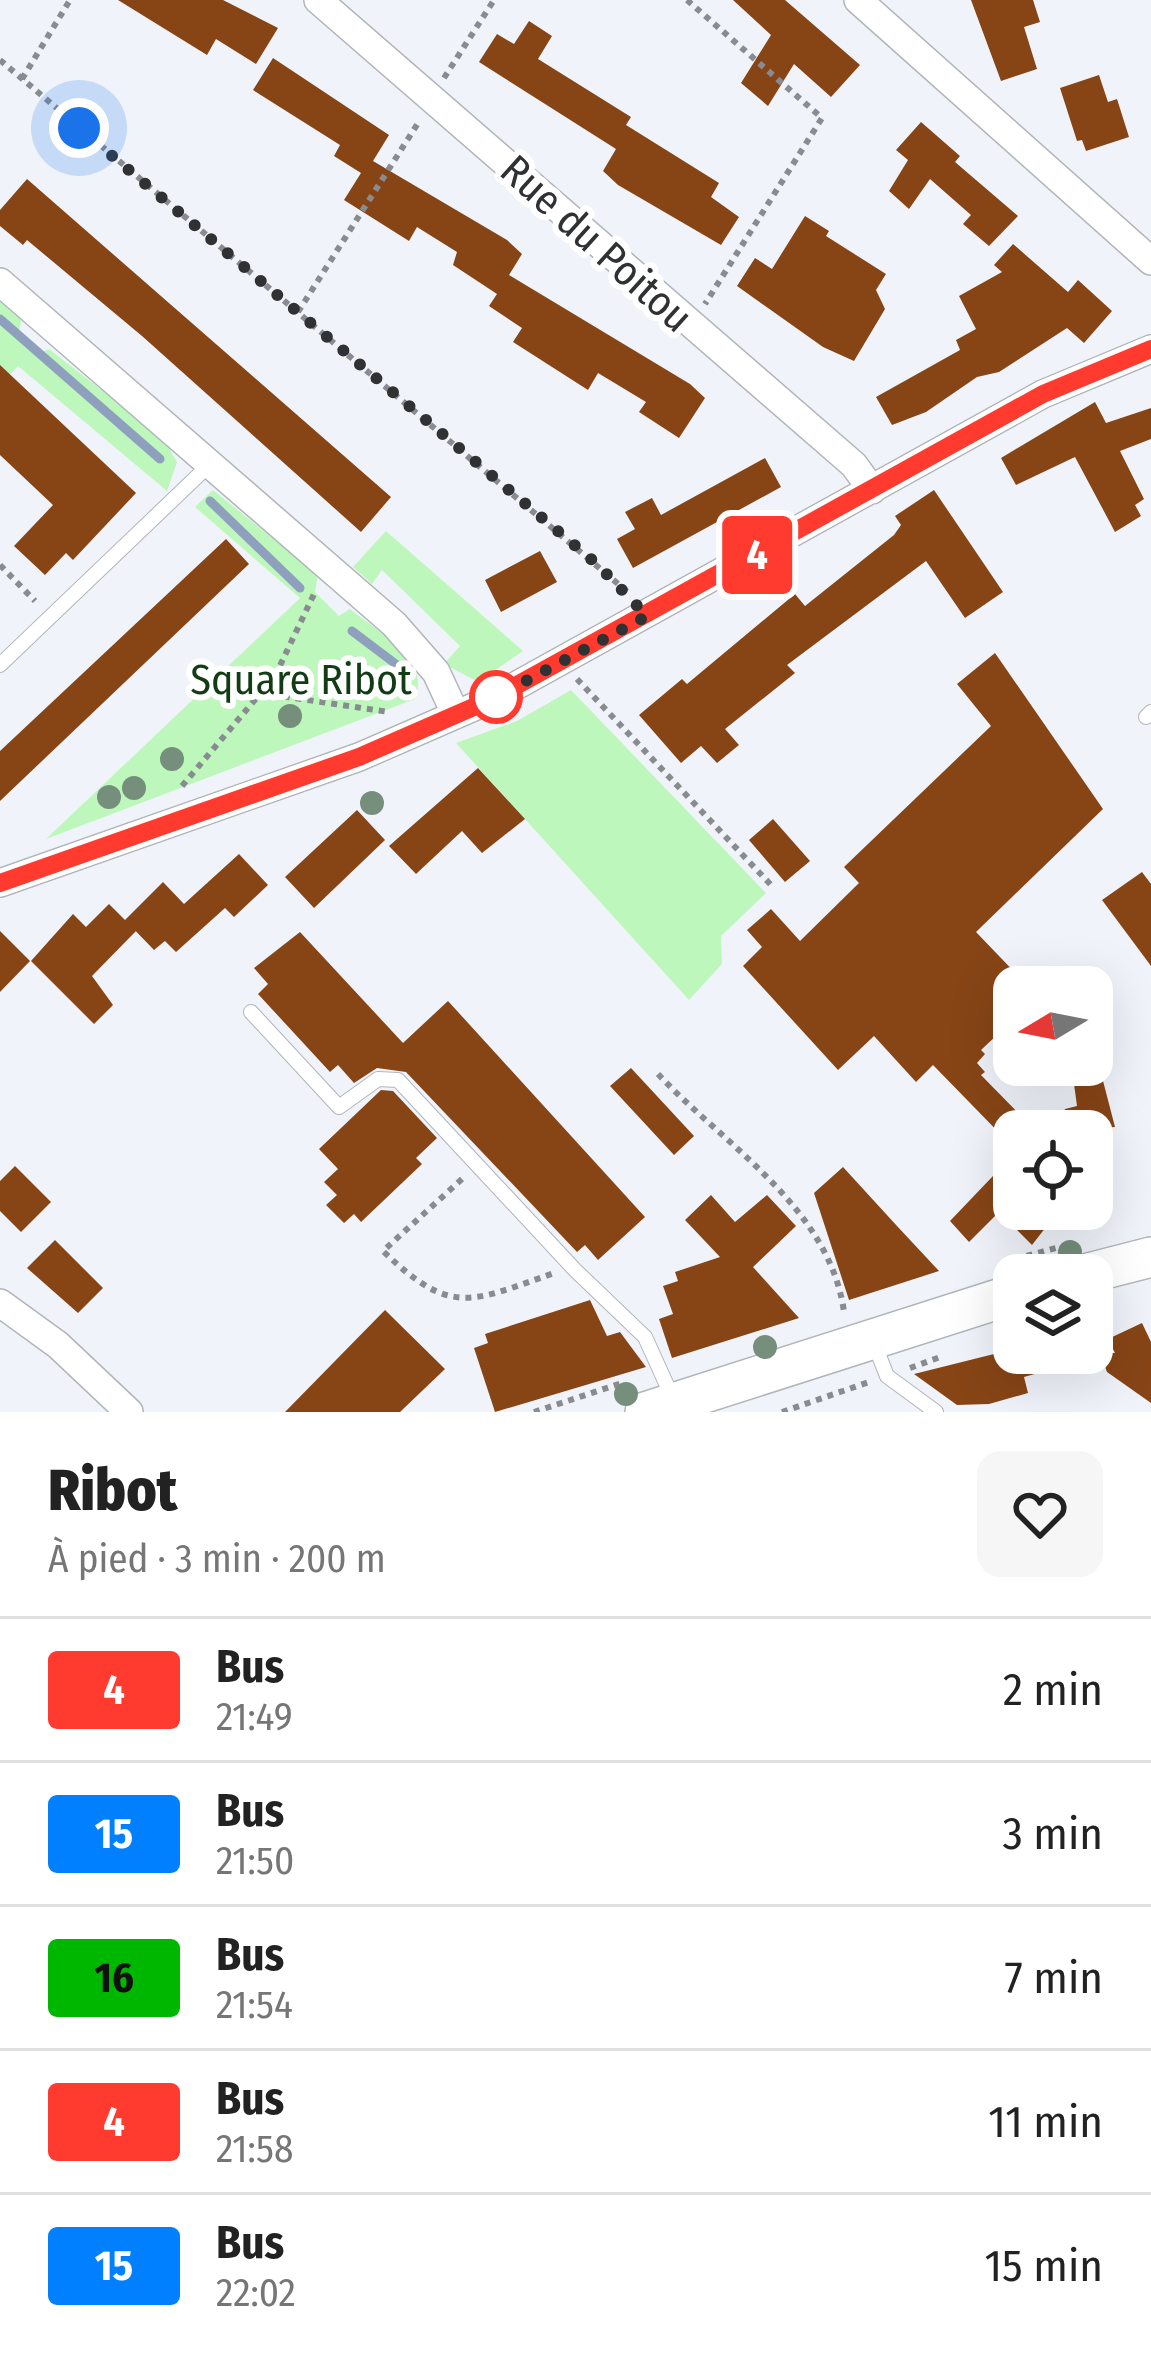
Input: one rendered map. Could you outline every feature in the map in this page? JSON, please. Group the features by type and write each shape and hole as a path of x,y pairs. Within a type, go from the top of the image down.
{"main road":[{"path":"1113,1267 1151,1257"},
{"path":"660,1407 993,1301"}],"street":[{"name":"Rue du Poitou","path":"318,0 854,465 872,490"},
{"path":"858,0 1151,261"},
{"path":"0,282 207,467 330,566 436,672 445,718"},
{"path":"0,884 359,757 445,718 568,659 1043,394 1151,349"},
{"path":"0,1303 58,1345 129,1412"}],"lane":[{"path":"0,665 207,467"},
{"path":"251,1012 339,1107 378,1079 398,1079 575,1270 645,1336 660,1407"},
{"path":"864,1341 887,1376 936,1412"}],"path":[{"path":"21,79 70,0"},
{"path":"298,314 494,0"},
{"path":"687,0 822,118 688,325"},
{"path":"0,60 629,592 647,616"},
{"path":"0,565 50,616"},
{"path":"167,793 185,785 200,759 274,676 312,606 318,574 330,566"},
{"path":"568,659 580,686 771,886"},
{"path":"258,692 445,718"},
{"path":"658,1074 703,1123 741,1147 814,1233 864,1341"},
{"path":"480,1164 383,1251 431,1293 460,1299 575,1270"}],"green space":[{"path":"0,293 22,316 19,333 40,353 49,349 163,438 177,462 167,491 18,366 0,385"},
{"name":"Square Ribot","path":"213,490 318,575 315,592 339,616 350,609 399,648 416,671 415,699 46,839 300,598 195,507"},
{"path":"386,531 523,651 478,682 444,664 460,646 382,570 372,584 353,567"},
{"path":"571,690 766,893 721,936 722,964 689,1000 456,743 517,721"}],"building":[{"path":"118,0 223,0 278,28 256,64 216,39 207,55"},
{"path":"733,0 785,0 860,65 831,97 794,64 768,106 741,83 771,35"},
{"path":"971,0 1033,0 1040,22 1024,27 1037,69 1001,81"},
{"path":"529,21 552,36 538,59 631,117 626,125 719,183 711,197 739,217 721,245 618,185 603,171 616,149 479,62 497,34 514,44"},
{"path":"273,58 389,135 373,161 507,240 522,254 509,275 690,384 705,398 679,438 639,412 646,402 598,373 588,390 513,342 522,328 489,306 497,294 453,265 457,252 417,227 409,241 344,200 361,173 334,156 340,145 253,90"},
{"path":"1099,75 1108,102 1117,99 1129,137 1086,151 1082,140 1077,141 1060,88"},
{"path":"921,122 960,156 955,162 1018,216 989,246 963,224 971,215 930,179 909,209 889,191 908,160 896,150"},
{"path":"27,179 391,497 361,532 142,336 27,240 23,245 0,226 0,210"},
{"path":"805,216 829,231 826,236 886,274 876,290 885,309 854,361 823,347 737,286 755,258 772,269"},
{"path":"1013,244 1068,292 1078,280 1112,311 1084,343 1067,328 999,372 977,377 926,412 892,425 876,397 960,350 956,340 976,329 959,296 1002,272 994,265"},
{"path":"0,365 136,493 73,560 66,553 45,575 14,546 53,505 0,455"},
{"path":"1095,402 1106,423 1151,408 1151,439 1120,451 1144,499 1135,505 1141,516 1115,532 1075,457 1016,485 1001,458"},
{"path":"765,458 781,487 633,568 617,539 635,529 625,512 652,498 661,515"},
{"path":"934,490 1003,592 965,618 926,561 787,665 795,673 725,729 739,745 717,763 701,746 681,763 639,715 682,679 687,684 795,594 805,606 894,535 901,525 895,516"},
{"path":"226,539 249,564 0,801 0,751"},
{"path":"540,551 557,582 501,612 485,580"},
{"path":"995,653 1103,809 976,932 1009,966 993,966 993,1039 981,1050 985,1054 977,1063 985,1072 981,1075 1015,1110 993,1110 993,1127 933,1065 916,1082 874,1036 838,1070 743,966 762,947 747,930 771,909 800,941 859,883 844,867 991,726 957,684"},
{"path":"478,768 525,819 482,853 462,831 416,874 389,846"},
{"path":"357,810 385,840 314,908 285,877"},
{"path":"773,819 810,861 785,882 749,840"},
{"path":"239,854 268,885 234,917 225,908 176,952 165,941 154,950 125,920 163,882 184,904"},
{"path":"1142,872 1151,884 1151,966 1102,900"},
{"path":"109,904 136,931 92,976 113,1005 94,1024 31,961 73,914 86,927"},
{"path":"0,931 30,961 0,992"},
{"path":"300,932 403,1043 448,1001 645,1217 598,1260 585,1245 577,1252 406,1072 377,1068 354,1083 338,1065 330,1072 258,994 268,984 254,968"},
{"path":"631,1068 694,1136 674,1155 610,1086"},
{"path":"1074,1086 1104,1086 1111,1110 1064,1110 1077,1106"},
{"path":"381,1090 393,1091 437,1138 416,1158 422,1164 361,1222 354,1214 344,1223 326,1205 337,1195 324,1182 338,1169 319,1149"},
{"path":"15,1166 51,1202 21,1232 0,1211 0,1181"},
{"path":"843,1167 939,1271 849,1300 814,1193"},
{"path":"993,1176 993,1218 969,1242 950,1221"},
{"path":"711,1195 735,1222 767,1195 796,1226 753,1267 799,1318 672,1358 659,1319 673,1314 663,1286 678,1281 675,1272 720,1257 685,1220"},
{"path":"1017,1230 1044,1230 1032,1245"},
{"path":"55,1240 103,1288 78,1313 27,1268"},
{"path":"590,1300 607,1336 620,1332 646,1367 495,1412 474,1348 488,1343 485,1334"},
{"path":"385,1310 445,1369 400,1412 285,1412"},
{"path":"1142,1323 1151,1342 1151,1403 1110,1374 1113,1337"},
{"path":"993,1354 993,1374 1035,1374 1024,1377 1028,1393 989,1404 957,1405 914,1374"}],"waterway":[{"path":"0,319 160,459"},
{"path":"210,501 300,588"},
{"path":"352,631 405,671"}],"bus line":[{"name":"4","path":"0,883 359,757 492,699 1043,394 1151,349"}],"route":[{"path":"79,128 597,564 629,592 647,616 492,699 496,697"}]}
